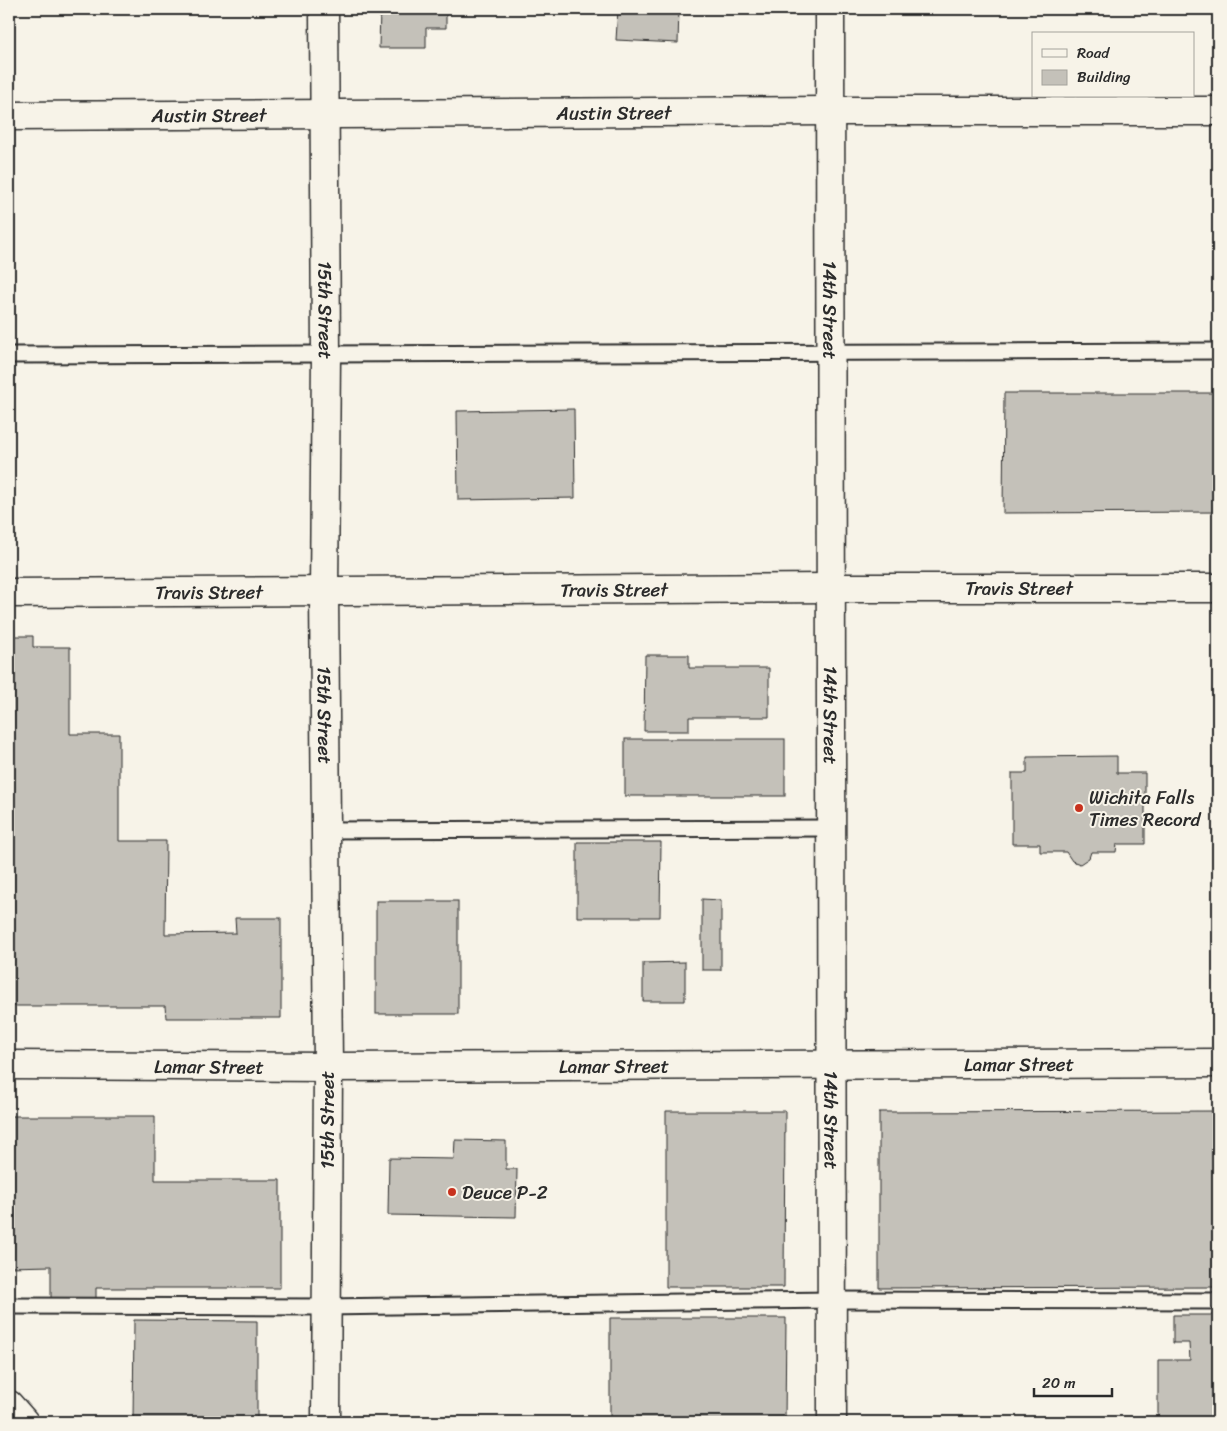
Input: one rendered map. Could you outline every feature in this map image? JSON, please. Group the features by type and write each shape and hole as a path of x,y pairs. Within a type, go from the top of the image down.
{"street":[{"name":"15th Street","path":"324,9 326,354 324,592 328,1066 326,1422"},
{"name":"14th Street","path":"830,9 832,1422"},
{"name":"Austin Street","path":"9,116 829,111 1218,111"},
{"name":"Travis Street","path":"9,593 830,588 1218,588"},
{"name":"Lamar Street","path":"9,1065 328,1066 1218,1063"},
{"path":"9,1405 24,1422"}],"lane":[{"path":"9,355 1218,351"},
{"path":"325,830 831,828"},
{"path":"9,1306 326,1307 831,1300 1218,1301"}],"building":[{"path":"380,9 446,9 446,28 426,28 426,48 379,48"},
{"path":"618,9 679,9 678,43 616,40"},
{"path":"1004,393 1218,393 1218,512 1003,513"},
{"path":"574,409 575,498 458,500 457,411"},
{"path":"9,636 33,636 33,647 70,647 70,734 119,734 119,841 166,841 165,934 236,933 235,918 281,918 281,1018 166,1018 165,1006 9,1006"},
{"path":"645,655 689,655 689,668 769,668 769,717 689,717 689,731 644,731"},
{"path":"625,739 785,739 785,796 625,796"},
{"name":"Wichita Falls Times Record","path":"1117,756 1117,773 1145,773 1145,844 1117,844 1116,852 1091,852 1089,858 1080,864 1072,861 1066,852 1040,852 1040,844 1012,844 1012,773 1027,773 1027,757"},
{"path":"577,842 661,842 660,917 577,917"},
{"path":"702,899 721,900 721,970 702,970"},
{"path":"376,901 458,901 458,1014 376,1014"},
{"path":"685,962 685,1001 643,1001 643,963"},
{"path":"666,1111 785,1111 784,1287 666,1287"},
{"path":"1218,1111 1218,1287 879,1288 879,1112"},
{"path":"9,1116 155,1116 155,1180 280,1180 280,1288 96,1288 96,1299 51,1299 51,1266 9,1267"},
{"name":"Deuce P-2","path":"455,1140 506,1141 506,1169 517,1169 516,1217 388,1215 389,1158 454,1159"},
{"path":"1173,1315 1218,1315 1218,1422 1158,1422 1158,1360 1190,1360 1189,1343 1173,1343"},
{"path":"610,1318 786,1318 785,1422 610,1422"},
{"path":"134,1320 257,1321 257,1422 133,1422"}],"place":[{"name":"Wichita Falls Times Record","path":"1079,808"},
{"name":"Deuce P-2","path":"452,1192"}]}
